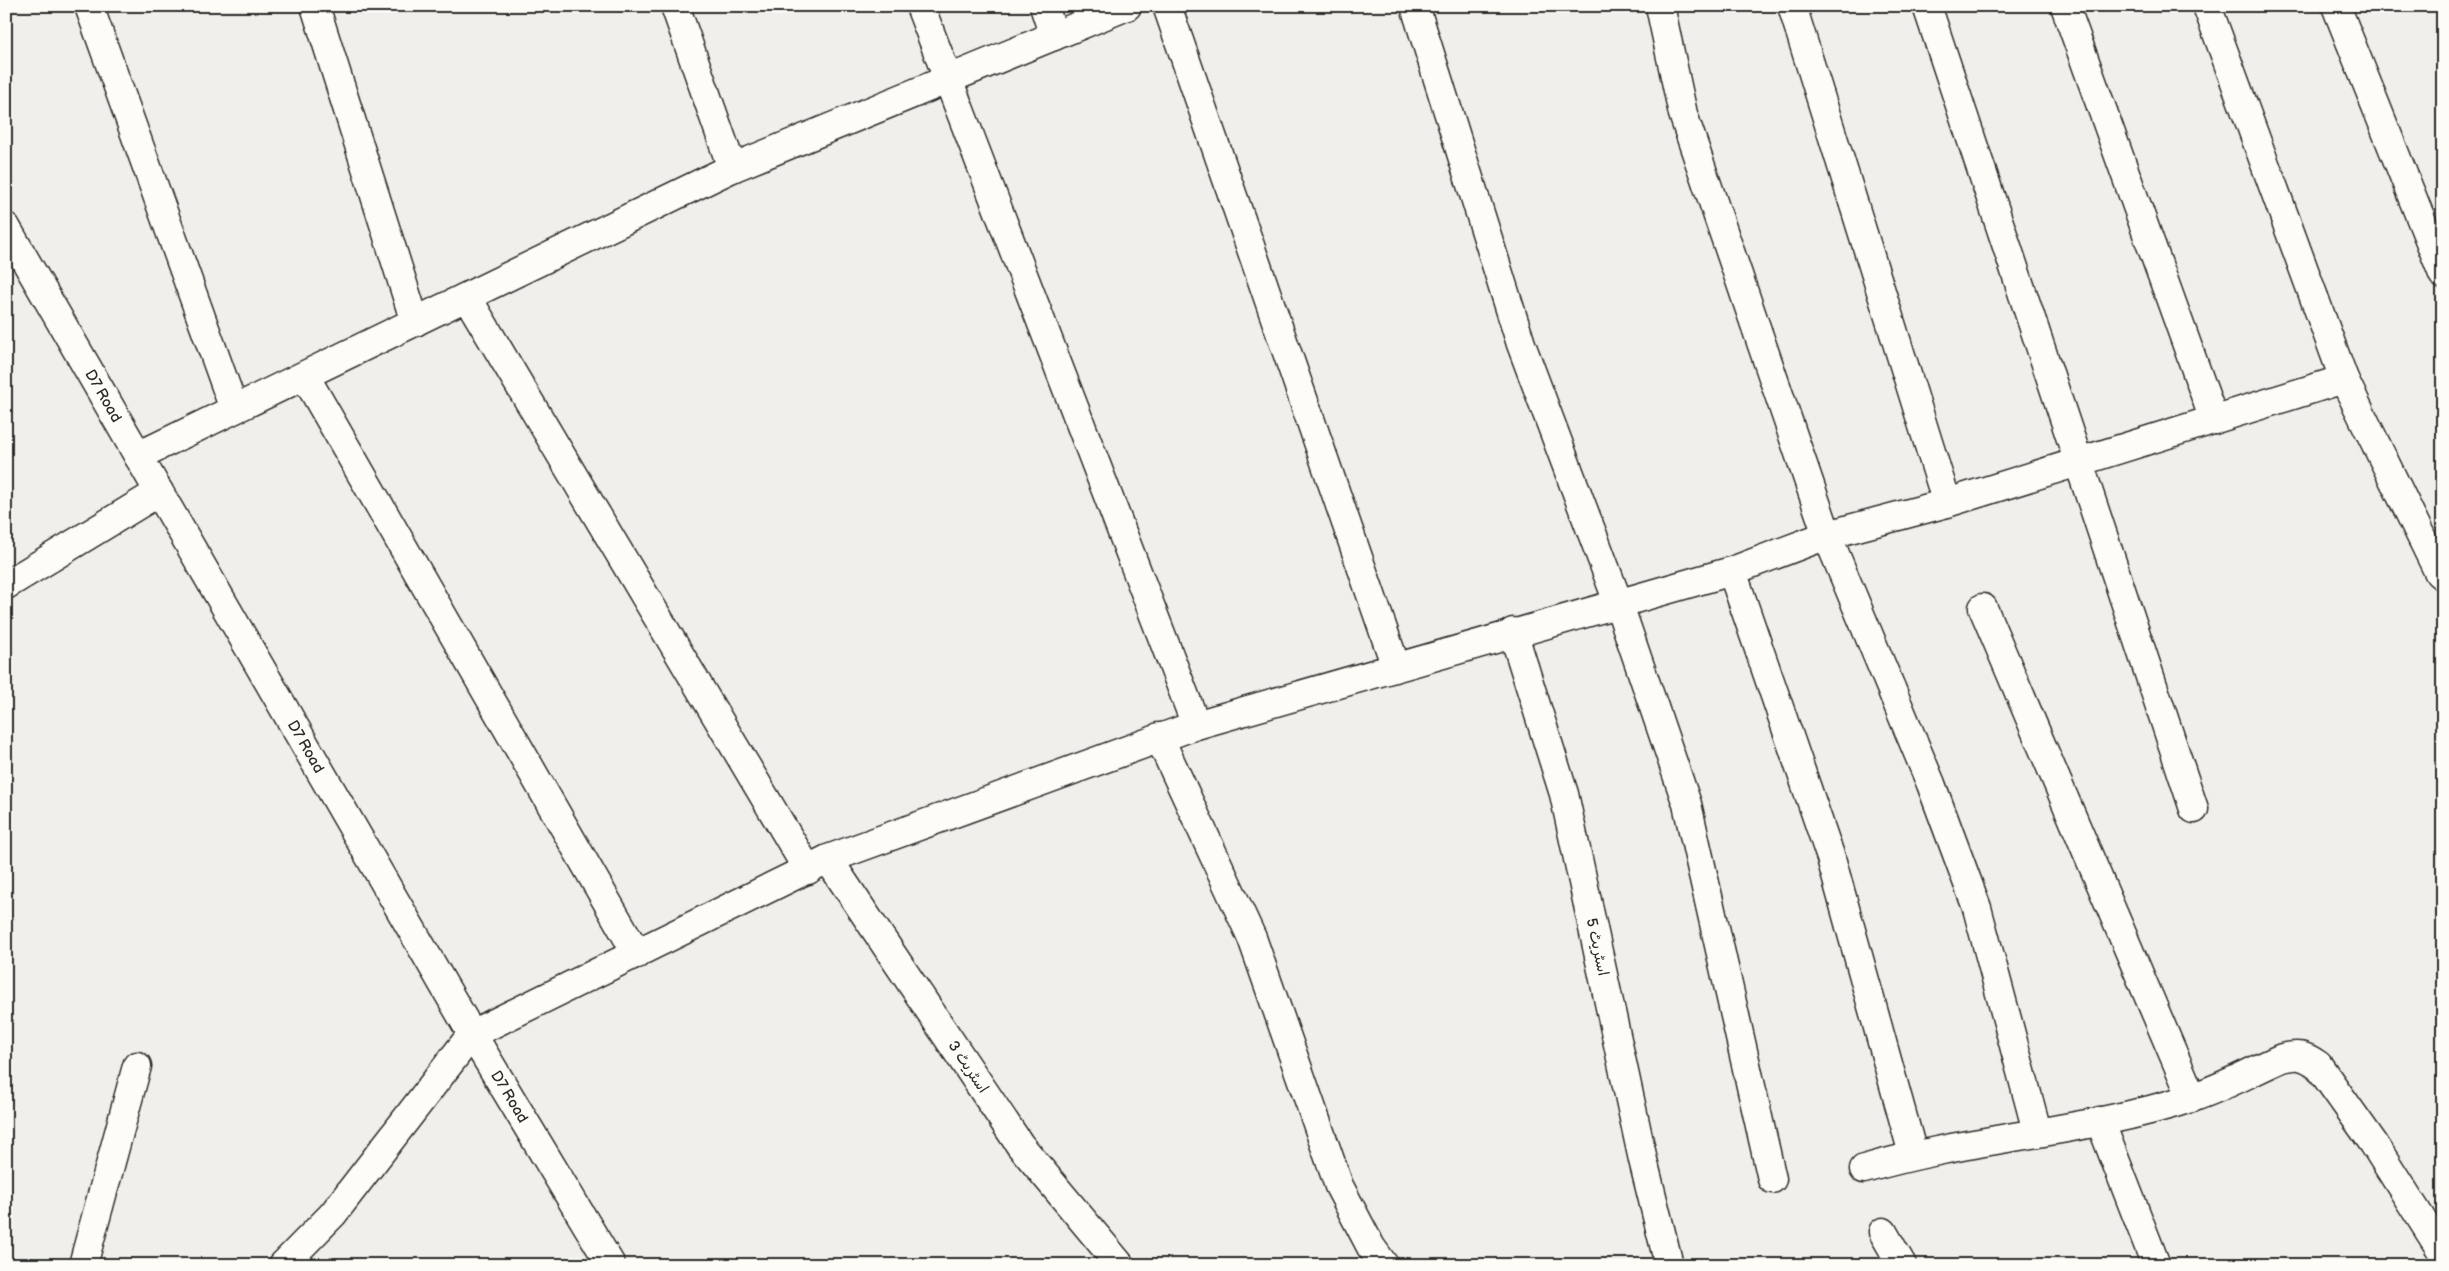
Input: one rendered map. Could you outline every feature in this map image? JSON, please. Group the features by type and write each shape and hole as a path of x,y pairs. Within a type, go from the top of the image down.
{"street":[{"path":"89,6 234,409"},
{"path":"315,6 415,322"},
{"path":"675,6 732,168"},
{"path":"920,6 946,80 1196,725"},
{"path":"1044,6 1054,36"},
{"path":"138,456 732,168 1127,6"},
{"path":"1167,6 1396,667"},
{"path":"1416,6 1521,344 1618,602 1687,804 1772,1179"},
{"path":"1660,6 1683,114 1828,536 1931,784 1977,908 2037,1131"},
{"path":"1792,6 1947,503"},
{"path":"1927,6 2194,809"},
{"path":"2065,6 2214,420"},
{"path":"2207,6 2344,379 2439,573 2443,576"},
{"path":"2336,6 2443,274"},
{"name":"D7 Road","path":"6,226 472,1034 612,1265"},
{"name":"اسٹریٹ 3","path":"467,297 818,865 1020,1145 1120,1265"},
{"path":"304,376 637,954"},
{"path":"283,1265 333,1214 472,1034 818,865 1159,737 1196,725 1732,570 1828,536 1947,503 2344,379"},
{"path":"6,585 159,492"},
{"path":"1732,570 1831,858 1913,1154"},
{"path":"1982,608 2192,1098"},
{"name":"اسٹریٹ 5","path":"1513,632 1564,794 1643,1160 1669,1265"},
{"path":"1159,737 1252,938 1339,1186 1371,1246 1384,1265"},
{"path":"1864,1169 1913,1154 2100,1121 2192,1098 2282,1058 2296,1054 2305,1056 2318,1065 2374,1144 2443,1253"},
{"path":"83,1265 137,1066"},
{"path":"2100,1121 2156,1265"},
{"path":"1883,1232 1902,1265"}]}
